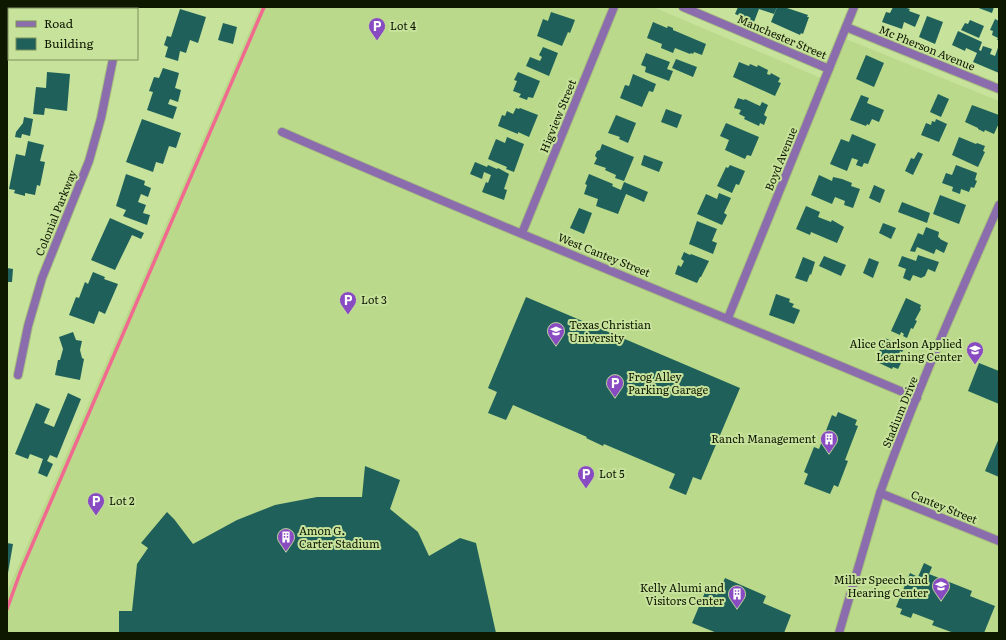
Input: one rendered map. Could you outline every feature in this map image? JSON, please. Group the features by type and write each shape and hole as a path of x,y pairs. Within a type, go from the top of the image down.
{"street":[{"name":"Higview Street","path":"522,233 614,7"},
{"name":"Manchester Street","path":"683,7 829,69"},
{"name":"Boyd Avenue","path":"728,318 854,7"},
{"name":"Mc Pherson Avenue","path":"846,27 999,89"},
{"name":"Colonial Parkway","path":"18,375 28,326 42,278 89,161 101,118 113,60"},
{"name":"West Cantey Street","path":"282,132 433,197 728,318 917,398"},
{"name":"Stadium Drive","path":"839,633 880,492 897,446 961,290 999,205"},
{"name":"Cantey Street","path":"880,492 999,541"}],"shaded area":[{"name":"Texas Christian University","path":"260,7 653,7 828,81 846,39 999,101 999,633 7,633 7,592"}],"building":[{"path":"738,7 777,7 774,14 759,9 754,22 735,14"},
{"path":"777,7 784,7 808,15 807,17 809,17 803,34 801,33 800,35 771,22"},
{"path":"893,7 904,7 910,9 909,11 920,15 915,27 904,22 902,29 882,22 886,12 890,13"},
{"path":"976,7 994,7 992,13"},
{"path":"180,9 206,17 198,43 190,40 186,53 180,51 178,61 165,57 168,47 164,45 167,36 171,37"},
{"path":"551,12 575,20 570,33 568,32 562,46 537,36 543,19 548,21"},
{"path":"927,16 943,22 935,44 919,37"},
{"path":"995,19 999,21 999,40 992,35 993,31 990,30"},
{"path":"970,20 984,26 979,38 961,30 965,23 968,24"},
{"path":"653,22 667,28 668,26 673,28 673,30 706,44 702,55 694,52 693,54 690,54 675,48 673,53 661,48 662,44 647,38"},
{"path":"223,23 237,27 233,44 218,40"},
{"path":"958,31 982,42 979,50 981,51 983,46 992,49 990,54 995,56 999,45 999,73 973,62 977,53 966,48 965,51 952,45"},
{"path":"543,47 558,53 549,76 526,66 530,57 540,61 542,57 539,55"},
{"path":"646,53 670,62 667,69 673,71 669,81 645,72 646,67 641,65"},
{"path":"866,55 884,63 874,87 856,79"},
{"path":"676,59 697,67 693,77 672,68"},
{"path":"739,62 749,66 750,64 757,67 758,65 768,70 767,74 770,75 771,73 780,78 778,82 781,83 775,96 733,77"},
{"path":"163,68 179,73 175,88 181,90 178,102 170,99 168,104 177,107 173,119 147,110 153,92 149,91 154,77 159,78"},
{"path":"47,72 70,74 67,111 45,108 44,115 33,114 36,87 46,88"},
{"path":"518,72 540,81 533,98 528,97 527,100 519,97 521,94 513,91 517,81 514,80"},
{"path":"633,74 656,84 653,92 649,91 642,107 620,98 625,85 629,86"},
{"path":"938,94 949,99 941,117 930,112"},
{"path":"861,95 869,98 867,103 884,110 879,122 872,119 869,125 867,124 866,126 850,120"},
{"path":"738,98 745,99 760,106 762,102 768,105 764,115 767,117 764,125 760,123 759,126 744,119 745,117 739,114 741,110 734,108"},
{"path":"972,105 999,115 999,123 994,134 985,130 984,132 965,122"},
{"path":"516,108 520,108 538,115 529,137 498,126 502,115 505,116 507,111 513,114"},
{"path":"666,109 682,115 677,128 661,122"},
{"path":"616,115 636,123 628,143 619,139 620,137 608,133"},
{"path":"24,117 33,119 30,136 22,134 21,138 15,137 16,132 23,123"},
{"path":"142,119 181,133 176,148 169,146 163,164 156,162 153,172 126,162"},
{"path":"936,119 947,124 939,142 921,135 926,123 931,125 932,121 935,122"},
{"path":"726,123 759,137 751,156 747,155 745,159 725,150 729,140 720,136"},
{"path":"852,134 876,144 868,164 864,163 862,167 856,165 858,160 852,158 847,171 830,164 841,139 849,142"},
{"path":"507,137 524,144 514,172 506,169 507,167 488,159 496,139 505,143"},
{"path":"959,137 985,146 983,151 985,152 978,167 952,155"},
{"path":"28,141 44,145 40,161 45,162 40,186 37,185 35,195 25,193 25,196 14,193 15,190 9,189 16,154 25,156"},
{"path":"602,144 634,157 624,181 615,178 616,175 605,170 606,168 594,164 597,158 595,156 597,151 600,150"},
{"path":"918,152 923,154 913,175 905,171 911,158 914,159"},
{"path":"644,155 663,162 659,172 641,165"},
{"path":"475,162 487,167 488,165 497,169 498,168 509,174 504,189 507,190 504,200 482,192 491,175 484,172 482,179 470,174"},
{"path":"730,165 745,171 739,185 736,184 732,193 717,186 726,167 728,168"},
{"path":"956,165 977,173 975,180 977,181 974,188 971,187 969,192 961,189 960,194 952,191 953,187 942,183 946,173 952,175"},
{"path":"126,174 145,181 144,185 151,188 148,197 141,194 138,202 146,205 143,213 150,215 147,225 123,216 126,210 116,206"},
{"path":"589,174 613,184 612,186 621,190 624,182 648,192 644,202 626,194 618,214 596,206 598,199 584,194 587,185 585,184"},
{"path":"819,175 832,181 833,177 842,179 852,183 851,186 860,189 853,208 844,205 845,201 835,197 832,204 811,195"},
{"path":"874,185 885,190 880,203 869,198"},
{"path":"719,193 731,198 724,213 727,215 722,225 697,214 706,194 717,199"},
{"path":"940,195 966,205 959,224 933,214"},
{"path":"902,202 930,213 927,223 898,212"},
{"path":"806,206 820,212 818,217 831,222 832,220 844,227 837,243 811,232 810,235 796,229"},
{"path":"579,208 592,213 584,234 570,228"},
{"path":"110,218 144,233 141,239 132,235 115,270 91,260"},
{"path":"697,221 717,229 712,241 717,243 713,254 689,244"},
{"path":"883,223 896,228 891,239 879,233"},
{"path":"926,227 939,232 938,237 948,243 944,253 936,249 934,254 917,247 915,252 910,251 918,233 923,235"},
{"path":"684,252 709,261 697,283 675,274 678,265 681,267 684,261 681,259"},
{"path":"918,255 939,262 935,272 928,269 925,276 921,278 913,275 910,281 903,278 906,269 898,266 902,256 916,261"},
{"path":"824,256 846,265 841,276 819,266"},
{"path":"803,257 815,262 807,282 795,278"},
{"path":"869,258 879,262 873,278 863,273"},
{"path":"7,268 13,269 12,282 7,282"},
{"path":"93,272 105,277 104,279 118,284 105,314 99,311 94,324 69,315 76,297 79,298 85,282 88,284"},
{"path":"776,294 790,299 789,302 794,304 792,307 800,310 794,324 769,315"},
{"name":"Frog Alley Parking Garage","path":"526,297 740,388 701,480 693,477 686,495 669,488 675,474 604,444 603,446 586,438 587,437 513,405 506,420 488,413 497,392 488,388"},
{"path":"906,298 921,305 921,309 915,320 917,321 913,329 911,328 907,338 903,336 904,334 901,332 900,335 891,331"},
{"path":"73,332 76,340 82,341 80,350 82,358 84,359 80,380 55,375 58,360 60,360 63,349 59,337"},
{"path":"885,338 905,347 902,352 900,351 897,359 902,361 898,369 893,367 892,369 875,361"},
{"path":"979,363 999,371 999,404 968,391"},
{"path":"68,393 81,399 57,458 50,455 47,461 53,464 47,477 38,473 43,459 30,454 28,459 15,454 36,403 50,409 44,423 54,427"},
{"name":"Ranch Management","path":"838,412 857,420 855,425 858,426 845,460 848,461 838,487 834,485 830,494 804,484 808,474 804,472 814,447 819,449 832,415 836,417"},
{"path":"999,438 999,477 985,471"},
{"name":"Amon G. Carter Stadium","path":"365,466 400,480 390,509 418,532 429,556 460,538 476,543 496,633 119,633 119,611 132,611 137,564 148,548 141,543 167,512 193,544 237,520 275,505 317,497 362,497"},
{"path":"7,543 13,544 8,573 7,573"},
{"name":"Miller Speech and Hearing Center","path":"924,563 932,567 929,574 972,591 970,596 995,606 984,633 954,633 932,625 934,621 913,613 911,618 900,614 902,609 896,607 910,573 918,577"},
{"name":"Kelly Alumi and Visitors Center","path":"725,578 766,596 763,603 791,615 784,633 717,633 692,623 706,590 717,595"}],"waterway":[{"path":"7,609 20,573 264,7"}],"place":[{"name":"Lot 4","path":"377,41"},
{"name":"Lot 3","path":"348,315"},
{"name":"Texas Christian University","path":"556,346"},
{"name":"Alice Carlson Applied Learning Center","path":"975,365"},
{"name":"Frog Alley Parking Garage","path":"615,398"},
{"name":"Ranch Management","path":"829,454"},
{"name":"Lot 5","path":"586,489"},
{"name":"Lot 2","path":"96,516"},
{"name":"Amon G. Carter Stadium","path":"286,552"},
{"name":"Miller Speech and Hearing Center","path":"941,601"},
{"name":"Kelly Alumi and Visitors Center","path":"737,609"}]}
